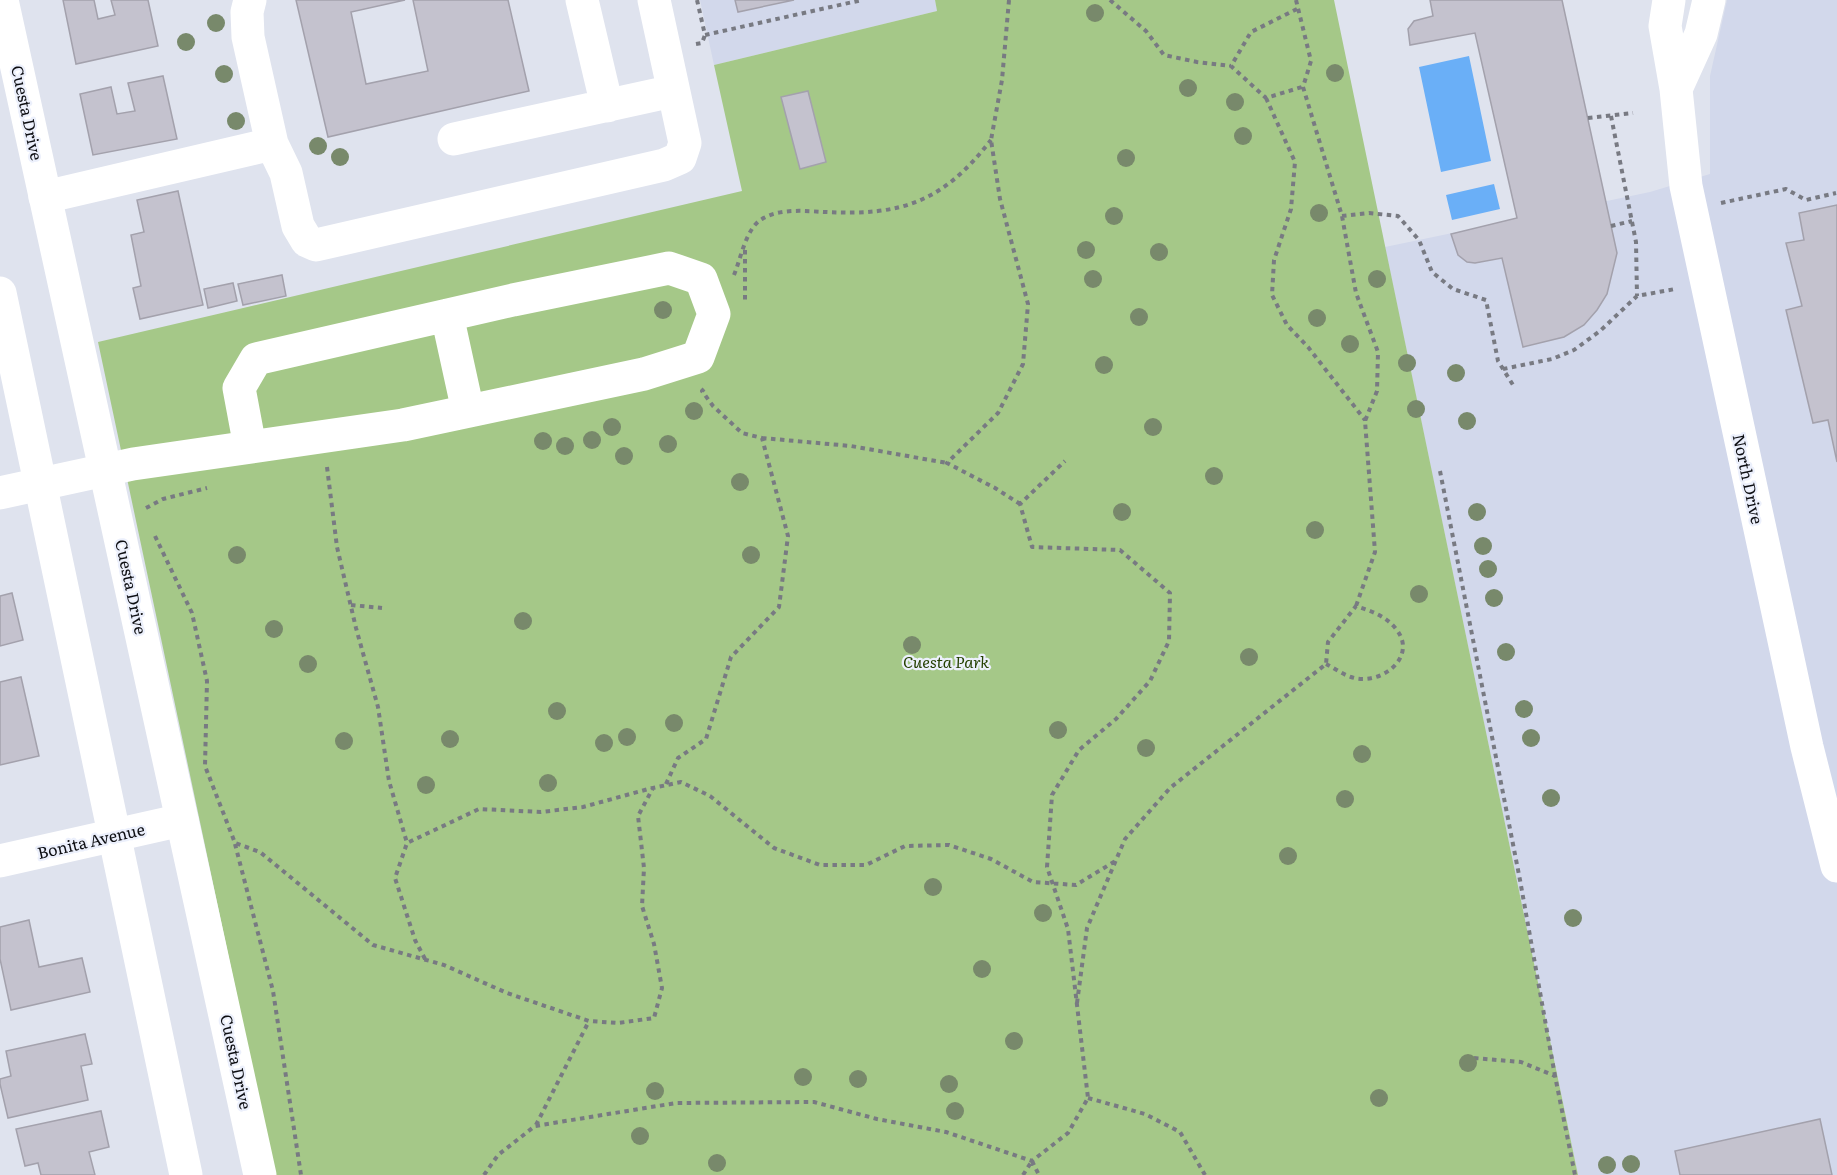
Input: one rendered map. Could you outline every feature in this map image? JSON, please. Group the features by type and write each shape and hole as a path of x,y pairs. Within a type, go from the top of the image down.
{"main road":[{"name":"Cuesta Drive","path":"2,0 260,1175"},
{"path":"250,0 247,12 248,38 272,144 286,173 298,226 307,241 316,245 664,165 680,158 685,143 654,0"},
{"path":"582,0 607,106"},
{"name":"North Drive","path":"1669,0 1665,26 1676,89 1686,186 1807,747 1837,866"},
{"path":"1676,89 1701,34 1709,0"},
{"path":"454,139 673,91"},
{"path":"45,197 272,144"},
{"path":"0,494 104,470 403,425 644,374 699,357 714,314 701,279 669,268 447,315 256,359 239,388 250,447"},
{"path":"0,293 186,1175"},
{"path":"447,315 468,411"},
{"name":"Bonita Avenue","path":"0,861 182,820"}],"path":[{"path":"698,0 705,35 862,0"},
{"path":"947,463 998,412 1023,364 1028,304 1000,199 991,140 1002,80 1009,0"},
{"path":"1110,0 1146,31 1164,55 1231,66 1266,98 1295,162 1291,209 1274,260 1272,295 1287,325 1308,346 1365,421"},
{"path":"1076,1010 1087,928 1125,839 1170,788 1326,664 1329,642 1356,606 1375,552 1365,421 1377,391 1378,352 1356,293 1342,216 1303,87 1311,61 1296,0"},
{"path":"1231,66 1251,32 1297,9"},
{"path":"1266,98 1303,87"},
{"path":"1588,118 1633,113"},
{"path":"1611,116 1636,242 1637,296"},
{"path":"730,284 752,228 762,219 779,213 799,210 866,214 890,211 933,194 959,177 991,140"},
{"path":"1720,203 1786,189 1806,200 1836,193"},
{"path":"1342,216 1369,213 1398,216 1419,240 1432,272 1454,289 1486,300 1498,361 1513,385"},
{"path":"1611,226 1632,221"},
{"path":"745,250 746,306"},
{"path":"1503,369 1552,359 1574,350 1600,331 1637,296 1675,289"},
{"path":"707,383 702,391 713,406 742,433 762,438 851,446 947,463 1020,504 1032,547 1120,550 1170,593 1169,641 1150,681 1116,719 1079,750 1052,795 1047,867 1068,929 1088,1098 1068,1133 1032,1161 1023,1175"},
{"path":"666,784 678,758 706,739 731,657 779,607 788,536 762,438"},
{"path":"1020,504 1065,461"},
{"path":"316,466 326,464 338,546 378,707 389,781 407,843 395,878 415,940 425,959"},
{"path":"1440,471 1575,1175"},
{"path":"148,519 144,509 163,499 219,485"},
{"path":"152,529 164,559 192,613 207,681 205,766 235,843 273,991 301,1175"},
{"path":"351,605 382,608"},
{"path":"1326,664 1353,678 1378,678 1393,669 1402,650 1398,630 1382,615 1356,606"},
{"path":"407,843 479,809 551,811 583,807 681,782 710,796 774,848 820,865 866,865 904,846 949,845 991,859 1033,882 1076,885 1117,860"},
{"path":"235,843 260,852 373,945 444,965 507,993 589,1021 618,1023 654,1018 662,988 654,944 642,906 644,868 638,816 652,788"},
{"path":"484,1175 498,1155 535,1126 589,1021"},
{"path":"1474,1058 1521,1062 1555,1076"},
{"path":"1088,1098 1145,1114 1180,1132 1205,1175"},
{"path":"535,1126 676,1103 814,1102 877,1119 946,1132 1032,1161 1039,1175"}],"shaded area":[{"path":"700,0 935,0 937,11 714,65"},
{"path":"1727,0 1837,0 1837,1175 1578,1175 1385,247 1650,192 1710,174 1710,76"}],"green space":[{"name":"Cuesta Park","path":"935,0 1334,0 1578,1175 275,1175 98,342 742,191 714,65 937,11"}],"water":[{"path":"1469,56 1491,161 1441,172 1419,67"},
{"path":"1494,184 1500,209 1452,220 1446,195"}],"building":[{"path":"63,0 94,0 98,19 115,15 111,0 148,0 158,46 76,64"},
{"path":"296,0 405,0 351,12 366,84 428,71 413,0 508,0 529,91 328,137"},
{"path":"735,0 794,0 738,12"},
{"path":"1430,0 1562,0 1617,253 1607,294 1597,310 1584,325 1564,337 1523,347 1502,258 1475,263 1467,262 1458,255 1451,234 1517,218 1475,33 1410,45 1408,29 1414,21 1433,16"},
{"path":"163,76 177,139 93,155 80,94 111,87 117,114 135,111 128,83"},
{"path":"808,91 826,162 800,169 781,97"},
{"path":"178,191 203,305 140,319 133,288 141,286 131,235 144,232 137,200"},
{"path":"1837,205 1837,462 1828,420 1813,423 1786,310 1802,306 1786,243 1804,240 1799,213"},
{"path":"282,275 286,296 243,305 238,284"},
{"path":"233,283 237,301 208,308 204,289"},
{"path":"12,593 23,640 0,646 0,596"},
{"path":"21,677 39,756 0,765 0,682"},
{"path":"29,920 39,967 82,958 90,992 11,1010 0,959 0,927"},
{"path":"85,1034 92,1064 81,1066 88,1100 8,1118 0,1084 0,1079 11,1076 6,1051"},
{"path":"101,1111 109,1147 89,1152 95,1175 41,1175 38,1163 25,1166 16,1129"},
{"path":"1820,1119 1832,1175 1680,1175 1675,1151"}]}
